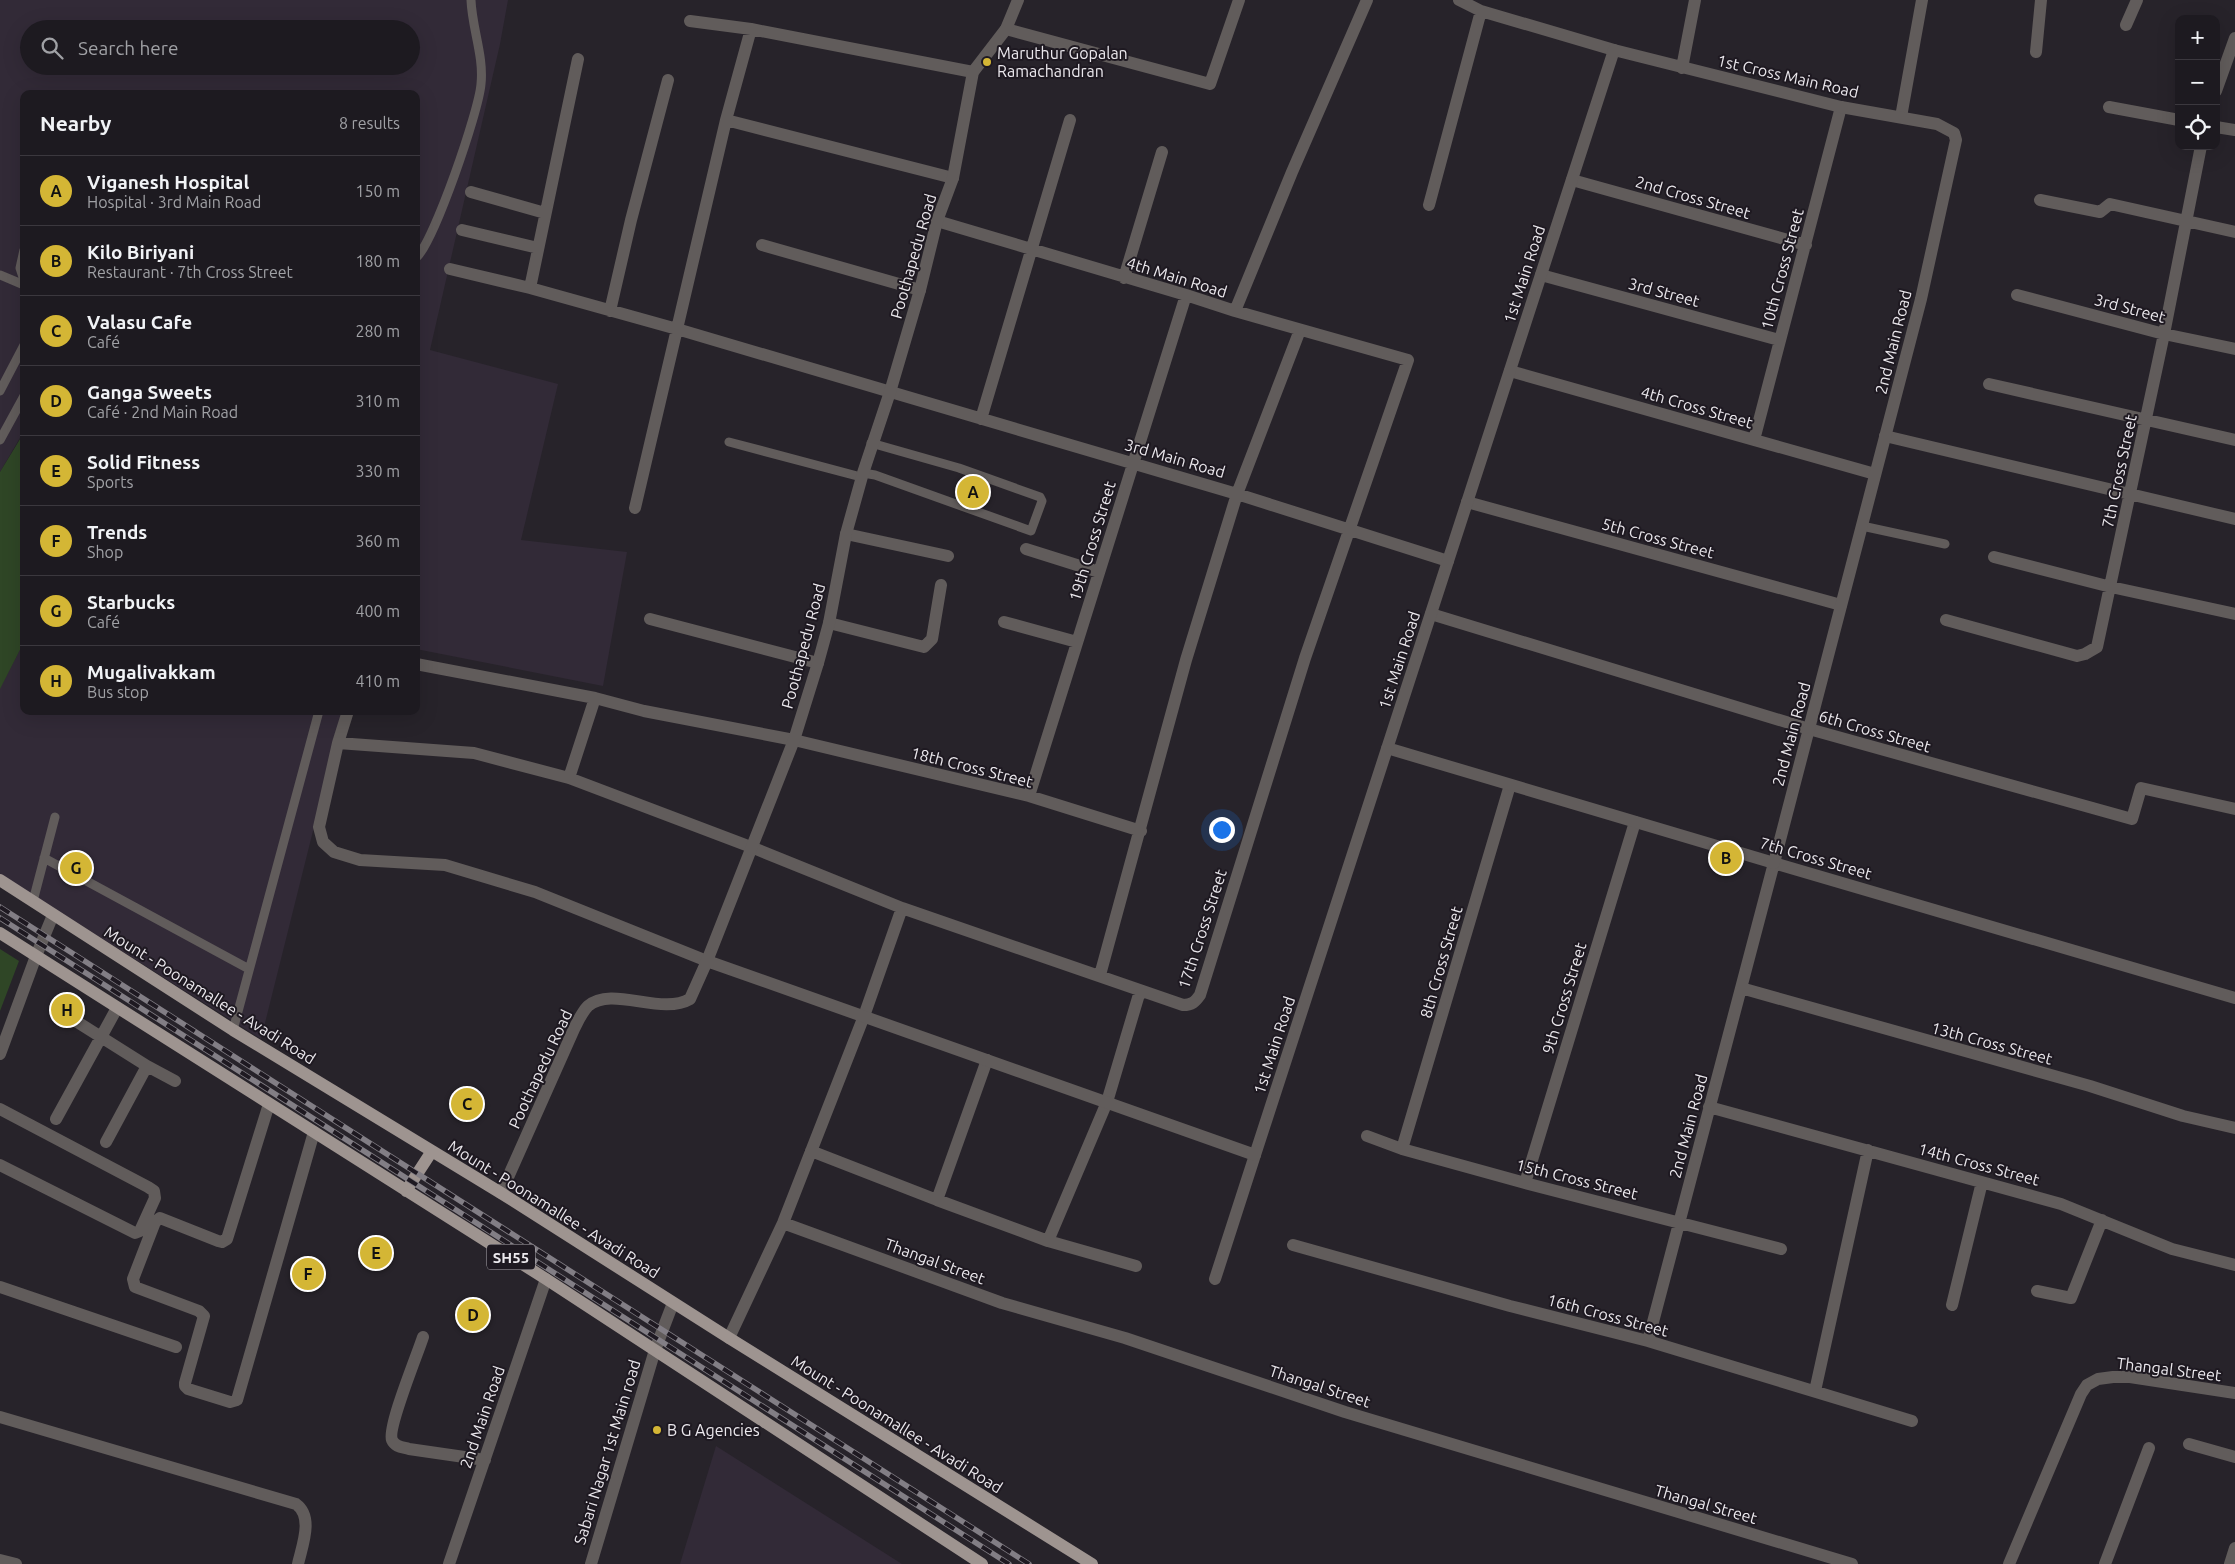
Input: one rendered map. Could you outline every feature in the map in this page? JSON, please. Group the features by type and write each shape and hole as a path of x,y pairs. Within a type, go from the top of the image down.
{"main road":[{"name":"Mount - Poonamallee - Avadi Road","path":"0,880 233,1030 501,1193 673,1303 1092,1564"},
{"name":"SH55","path":"0,933 406,1190 982,1564"},
{"path":"406,1190 432,1151"}],"street":[{"name":"Poothapedu Road","path":"501,1193 574,1029 589,1005 597,1001 612,999 672,1006 684,1002 690,999 707,961 750,847 794,740 818,663 829,623 846,534 862,475 871,443 890,392 920,290 937,221 953,178 973,72 1006,30 1018,0"},
{"path":"1006,30 1210,84 1239,0"},
{"path":"1235,311 1292,172 1367,0"},
{"name":"1st Cross Main Road","path":"1459,0 1481,11 1614,50 1841,107 1936,124 1954,133"},
{"path":"1682,68 1695,0"},
{"path":"1901,117 1922,0"},
{"path":"2036,52 2041,0"},
{"path":"2126,25 2137,0"},
{"path":"1429,205 1481,11"},
{"path":"690,21 751,29 973,72"},
{"path":"635,508 726,120 751,29"},
{"path":"2220,81 2235,38"},
{"name":"1st Main Road","path":"1215,1279 1614,50"},
{"path":"530,288 578,59"},
{"path":"610,312 631,220 668,80"},
{"name":"10th Cross Street","path":"1754,440 1841,107"},
{"path":"2109,107 2175,119"},
{"path":"726,120 953,178"},
{"path":"981,419 1070,120"},
{"path":"2220,128 2235,130"},
{"name":"2nd Main Road","path":"1648,1341 1921,299 1956,140 1954,133"},
{"name":"7th Cross Street","path":"1946,620 2038,647 2077,656 2097,647 2164,334 2200,150"},
{"path":"1124,278 1162,152"},
{"name":"2nd Cross Street","path":"1572,180 1806,245"},
{"path":"471,192 545,213"},
{"path":"2040,200 2100,212 2110,204 2235,232"},
{"name":"4th Main Road","path":"937,221 1124,278 1186,294 1235,311 1408,360"},
{"path":"462,230 538,248"},
{"path":"762,245 920,290"},
{"name":"3rd Main Road","path":"450,269 530,288 610,312 677,329 1237,494 1448,561"},
{"name":"3rd Street","path":"1541,276 1779,340"},
{"name":"19th Cross Street","path":"1029,796 1186,294"},
{"name":"3rd Street","path":"2017,295 2164,334 2235,350"},
{"path":"1100,975 1186,660 1237,494 1300,330"},
{"name":"17th Cross Street","path":"338,743 474,753 569,778 750,847 902,908 1183,1005 1190,1005 1200,995 1263,788 1348,530 1408,360"},
{"name":"4th Cross Street","path":"1510,371 1875,474"},
{"path":"1989,384 2235,440"},
{"path":"1886,436 2235,519"},
{"name":"5th Cross Street","path":"1467,502 1841,605"},
{"path":"846,534 948,556"},
{"path":"1026,549 1099,572"},
{"path":"1994,557 2235,614"},
{"path":"829,623 924,647 932,639 941,585"},
{"name":"6th Cross Street","path":"1431,614 1809,729 2132,819 2141,788 2235,809"},
{"path":"650,619 818,663"},
{"path":"1004,622 1077,642"},
{"name":"18th Cross Street","path":"420,665 595,698 644,712 794,740 1029,796 1140,831"},
{"path":"569,778 595,698"},
{"path":"347,715 338,743 319,827 323,842 334,852 360,860 445,865 535,892 707,961 1255,1155"},
{"name":"7th Cross Street","path":"1387,748 2235,998"},
{"name":"8th Cross Street","path":"1402,1149 1510,785"},
{"name":"9th Cross Street","path":"1525,1183 1635,822"},
{"path":"729,1338 783,1223 864,1016 902,908"},
{"path":"0,1054 53,915"},
{"name":"13th Cross Street","path":"1741,988 2090,1086 2183,1116 2235,1128"},
{"path":"1048,1241 1107,1102 1140,990"},
{"path":"54,1008 147,1066 175,1081"},
{"path":"56,1119 117,1008"},
{"path":"937,1200 987,1060"},
{"path":"106,1142 147,1066"},
{"path":"269,1104 225,1242 160,1218 155,1222 133,1279 135,1287 199,1311 204,1316 185,1383 188,1389 230,1402 237,1400 314,1132"},
{"name":"14th Cross Street","path":"1710,1107 2061,1204 2172,1249 2235,1265"},
{"path":"0,1110 148,1187 154,1191 155,1198 140,1231 136,1233 0,1165"},
{"name":"15th Cross Street","path":"1367,1136 1402,1149 1525,1183 1781,1249"},
{"path":"1815,1391 1868,1150"},
{"path":"811,1151 1048,1241 1136,1266"},
{"path":"1952,1305 1982,1182"},
{"path":"2037,1291 2071,1298 2102,1220"},
{"name":"Thangal Street","path":"783,1223 1002,1303 1126,1338 1345,1412 1852,1564"},
{"name":"16th Cross Street","path":"1294,1245 1510,1306 1648,1341 1912,1421"},
{"name":"2nd Main Road","path":"449,1564 546,1280"},
{"path":"0,1287 176,1347"},
{"name":"Sabari Nagar 1st Main road","path":"591,1564 655,1350 673,1303"},
{"path":"423,1337 395,1418 391,1433 392,1441 398,1447 484,1460"},
{"name":"Thangal Street","path":"2009,1564 2081,1394 2087,1385 2098,1379 2130,1377 2235,1393"},
{"path":"0,1417 296,1504 301,1508 306,1521 298,1564"},
{"path":"2189,1444 2235,1457"},
{"path":"2105,1564 2149,1448"},
{"path":"2230,1564 2235,1548"}],"lane":[{"path":"420,255 427,243 450,187 479,99 481,82 472,0"},
{"path":"0,275 20,283"},
{"path":"0,391 20,353"},
{"path":"0,440 20,403"},
{"path":"729,442 862,475 876,475 1031,531 1042,501 1040,496 959,468 871,443"},
{"path":"1862,526 1945,544"},
{"path":"233,1030 318,715"},
{"path":"34,901 55,817"},
{"path":"44,858 249,969"}],"shaded area":[{"path":"0,0 508,0 500,44 430,350 558,384 521,540 627,552 603,686 420,650 420,90 20,90 20,438 0,472"},
{"path":"20,650 20,715 342,715 261,1039 0,874 0,688"},
{"path":"716,1446 902,1564 680,1564"}],"green space":[{"path":"20,439 20,650 0,689 0,472"},
{"path":"0,949 19,961 0,1011"}],"railway":[{"path":"0,907 1029,1564"},
{"path":"0,918 1009,1564"}],"place":[{"name":"Maruthur Gopalan Ramachandran","path":"987,62"},
{"name":"Viganesh Hospital","path":"973,492"},
{"name":"Kilo Biriyani","path":"1726,858"},
{"name":"Starbucks","path":"76,868"},
{"name":"Mugalivakkam","path":"67,1010"},
{"name":"Valasu Cafe","path":"467,1104"},
{"name":"Solid Fitness","path":"376,1253"},
{"name":"Trends","path":"308,1274"},
{"name":"Ganga Sweets","path":"473,1315"},
{"name":"B G Agencies","path":"657,1430"}]}
